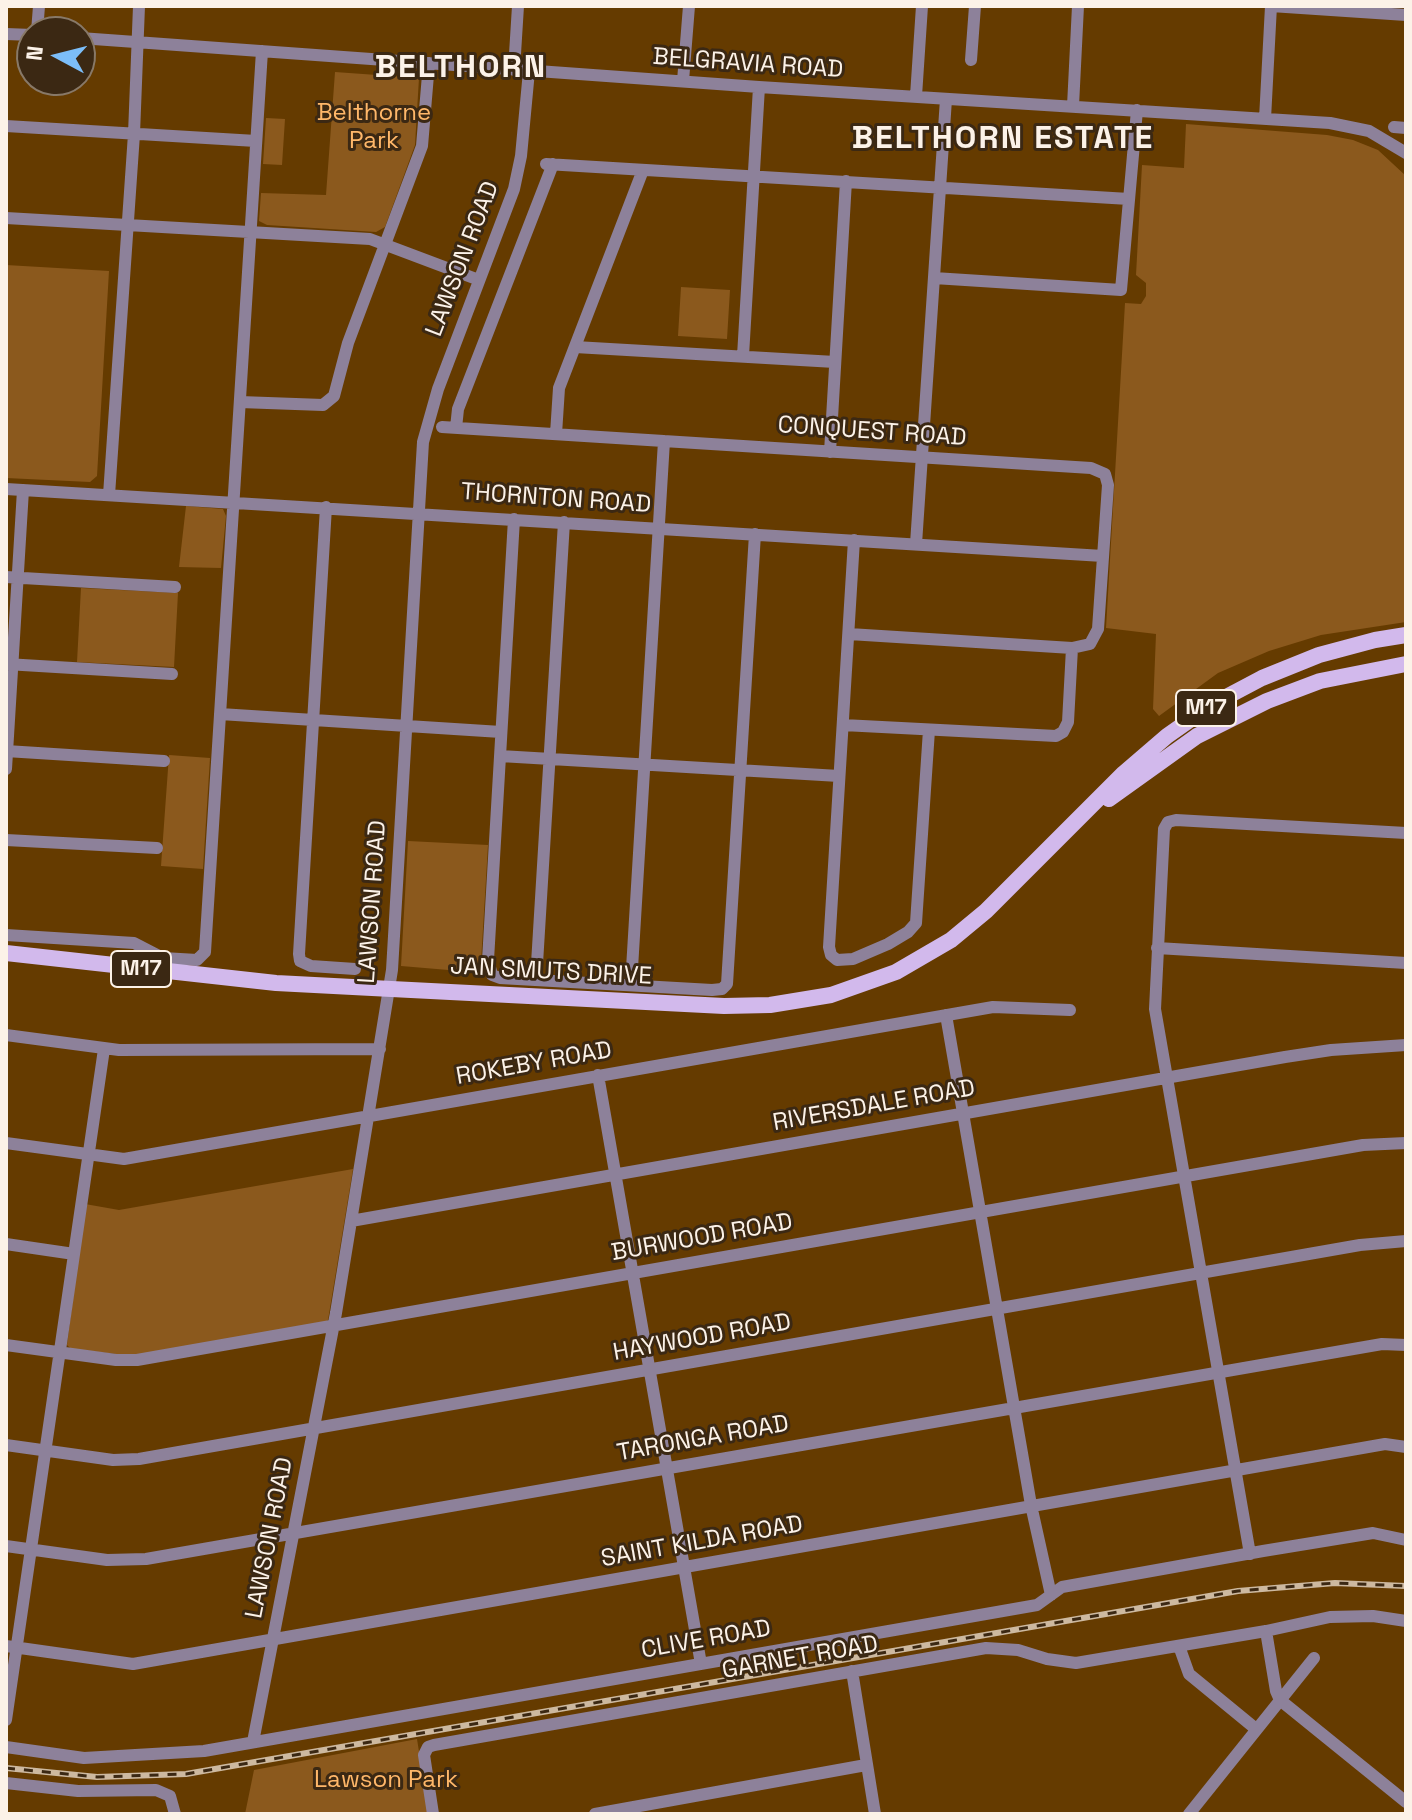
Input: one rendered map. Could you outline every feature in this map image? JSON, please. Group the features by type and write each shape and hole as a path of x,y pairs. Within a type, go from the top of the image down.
{"main road":[{"name":"JAN SMUTS DRIVE","path":"6,953 276,983 724,1006 806,1001 869,983 926,956 976,920 1133,765 1181,725 1211,705 1262,678 1319,655 1406,635"},
{"name":"JAN SMUTS DRIVE","path":"1047,851 1136,778 1215,726 1320,681 1406,664"}],"street":[{"path":"109,495 134,134 139,6"},
{"path":"514,70 518,6"},
{"path":"683,81 689,6"},
{"path":"916,96 922,6"},
{"path":"971,60 975,6"},
{"path":"1073,106 1078,6"},
{"path":"1265,119 1271,6 1344,8 1406,15"},
{"name":"BELGRAVIA ROAD","path":"96,39 759,87 1330,123 1360,128 1391,142 1406,153"},
{"path":"6,935 134,943 163,958 197,960 206,948 262,51"},
{"path":"240,402 314,406 330,402 337,388 348,343 422,146 429,63"},
{"name":"LAWSON ROAD","path":"253,1742 334,1326 389,988 407,726 419,484 427,424 518,174 529,71"},
{"path":"743,356 759,87"},
{"path":"916,544 946,99"},
{"path":"934,278 1121,290 1137,110"},
{"path":"6,126 256,141"},
{"path":"456,428 458,409 550,164 1129,199"},
{"path":"556,434 559,388 643,170"},
{"path":"830,452 846,181"},
{"path":"6,218 370,239 479,280"},
{"path":"575,347 835,362"},
{"name":"CONQUEST ROAD","path":"442,427 1101,471 1108,485 1098,629 1090,644 1072,648"},
{"path":"631,985 664,441"},
{"name":"THORNTON ROAD","path":"6,489 1103,556"},
{"path":"6,769 12,577 23,490"},
{"path":"326,507 299,954 300,961 311,966 355,969"},
{"path":"514,519 488,966 495,977 536,980 712,990 724,988 729,979 755,534"},
{"path":"536,980 564,522"},
{"path":"854,540 829,947 831,955 837,960 853,959 888,944 916,923 929,730"},
{"path":"12,577 175,587"},
{"path":"843,725 1041,737 1061,734 1068,722 1072,648 849,634"},
{"path":"9,664 172,674"},
{"path":"220,714 501,732"},
{"path":"7,751 164,761"},
{"path":"500,756 839,776"},
{"path":"1250,1554 1155,1009 1164,829 1168,822 1176,820 1406,833"},
{"path":"6,840 157,848"},
{"path":"1157,948 1406,963"},
{"name":"ROKEBY ROAD","path":"6,1143 124,1159 946,1015 1004,1006 1070,1010"},
{"path":"946,1015 1031,1505 1051,1595"},
{"path":"6,1035 104,1049 380,1049"},
{"name":"RIVERSDALE ROAD","path":"351,1221 1168,1077 1331,1050 1406,1045"},
{"path":"6,1720 11,1647 31,1550 104,1049"},
{"path":"598,1075 701,1664"},
{"name":"BURWOOD ROAD","path":"6,1345 137,1360 1363,1145 1406,1143"},
{"name":"HAYWOOD ROAD","path":"6,1445 132,1460 1360,1245 1406,1241"},
{"path":"6,1244 74,1254"},
{"name":"TARONGA ROAD","path":"6,1546 128,1561 1387,1343 1406,1345"},
{"name":"SAINT KILDA ROAD","path":"11,1647 128,1664 1387,1444 1406,1447"},
{"name":"CLIVE ROAD","path":"6,1747 93,1758 204,1751 1037,1605 1062,1587 1373,1533 1406,1540"},
{"name":"GARNET ROAD","path":"433,1814 424,1763 428,1747 986,1648 1018,1650 1047,1659 1076,1663 1339,1616 1373,1616 1406,1621"},
{"path":"1266,1631 1280,1700 1406,1802"},
{"path":"1179,1646 1189,1674 1256,1729"},
{"path":"1189,1814 1314,1658"},
{"path":"852,1671 875,1814"},
{"path":"595,1814 866,1765"},
{"path":"6,1783 78,1791 156,1790 170,1796 175,1814"}],"green space":[{"name":"Belthorne Park","path":"335,72 419,78 415,145 385,227 376,232 267,225 259,221 261,193 326,195"},
{"path":"266,118 285,119 282,165 263,164"},
{"path":"1186,124 1327,135 1353,140 1378,150 1406,176 1406,622 1321,635 1269,651 1218,673 1159,716 1153,709 1156,634 1106,628 1125,303 1141,304 1146,296 1146,283 1136,275 1142,165 1184,168"},
{"path":"6,265 109,271 97,476 90,482 6,478"},
{"path":"681,287 730,290 727,339 678,336"},
{"path":"186,506 223,509 226,516 221,568 179,567"},
{"path":"81,588 178,593 174,667 77,662"},
{"path":"169,755 210,758 203,869 161,866"},
{"path":"408,841 488,845 481,962 484,973 401,966"},
{"path":"353,1169 326,1322 134,1356 71,1349 67,1345 85,1204 119,1210"},
{"name":"Lawson Park","path":"417,1739 429,1814 245,1814 254,1770"}],"railway":[{"path":"6,1768 97,1777 186,1774 1238,1591 1335,1583 1406,1586"}],"district":[{"name":"BELTHORN","path":"461,68"},
{"name":"BELTHORN ESTATE","path":"1003,139"}]}
